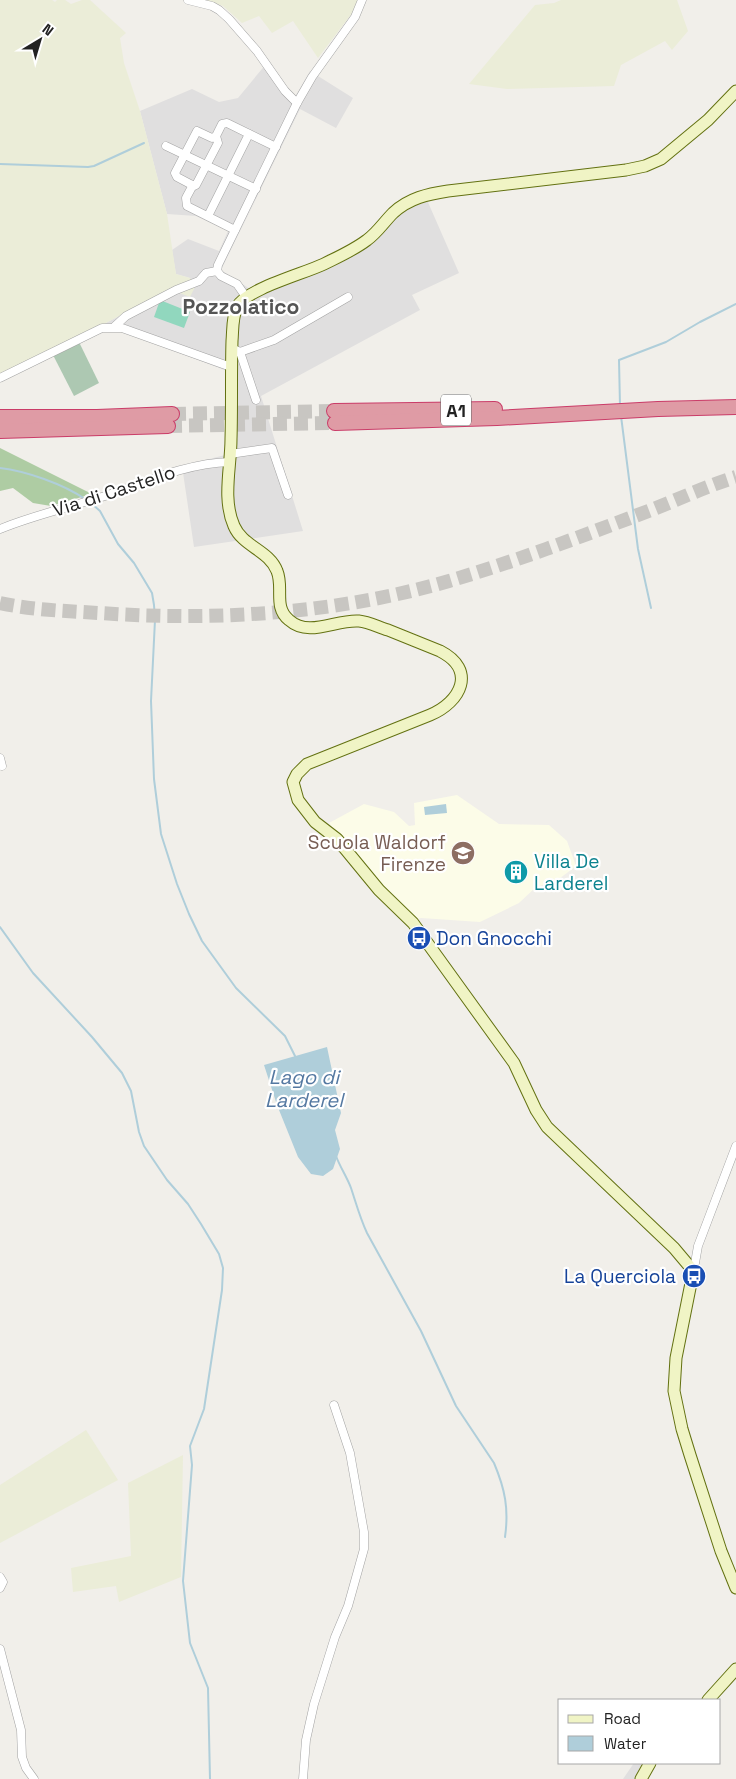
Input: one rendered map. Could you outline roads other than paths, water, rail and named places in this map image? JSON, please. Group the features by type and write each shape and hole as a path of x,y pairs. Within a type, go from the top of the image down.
{"highway":[{"name":"A1","path":"335,417 497,418 658,409 736,407"},
{"path":"0,417 97,417 170,420 0,430"}],"main road":[{"path":"736,92 691,135 661,159 645,166 617,172 448,191 422,196 408,202 397,210 373,235 361,244 311,270 263,288 246,297 236,308 234,314 236,351 231,367 229,501 234,527 241,538 269,559 275,567 280,582 279,598 281,609 288,620 298,626 309,628 351,621 367,622 446,654 455,663 460,674 461,685 457,695 450,704 441,711 313,760 302,768 293,782 298,800 315,822 337,838 379,890 413,922 514,1063 536,1110 547,1127 674,1248 690,1267 691,1284 676,1358 674,1391 682,1429 720,1551 736,1588"},
{"path":"709,1699 736,1669"},
{"path":"641,1779 649,1764"}],"street":[{"path":"188,0 212,6 229,18 258,51 285,91 296,102"},
{"path":"246,297 237,284 221,276 217,271 218,265 296,102 355,16 362,0"},
{"path":"235,230 187,206 186,202 192,185 196,185 218,143 216,136 222,124 227,124 276,147"},
{"path":"192,185 175,176 175,173 197,131 212,138 216,136"},
{"path":"208,216 249,134"},
{"path":"166,146 256,188"},
{"path":"116,326 126,316 176,290 199,281 206,273 217,271"},
{"path":"256,400 236,351 274,340 348,297"},
{"path":"0,378 102,328 116,326 231,367"},
{"name":"Via di Castello","path":"0,530 40,514 63,509 199,464 272,448 288,495"},
{"path":"690,1267 695,1263 698,1246 736,1146"},
{"path":"302,1779 306,1740 314,1704 330,1652 348,1606 364,1549 363,1524 350,1453 334,1405"},
{"path":"0,1577 3,1582 0,1588"},
{"path":"0,1649 21,1730 22,1757 26,1768 34,1779"}],"water":[{"path":"446,804 447,813 425,815 424,807"},
{"name":"Lago di Larderel","path":"327,1047 341,1113 335,1130 340,1149 333,1169 323,1176 311,1174 298,1157 277,1105 264,1065"}],"waterway":[{"path":"0,164 88,167 144,143"},
{"path":"620,406 619,360 666,342 736,304"},
{"path":"621,416 638,549 651,608"},
{"path":"0,468 44,479 66,488 85,499"},
{"path":"91,503 100,511 118,544 134,563 152,593 155,620 151,701 154,779 161,834 177,884 202,941 236,988 285,1036 295,1056"},
{"path":"0,927 33,973 92,1037 122,1073 131,1091 139,1132 144,1146 201,1224 219,1254 223,1268 222,1290 204,1409 190,1446 192,1465 183,1581 190,1643 208,1688 210,1779"},
{"path":"336,1156 349,1184 367,1233 421,1331 456,1406 494,1463 505,1499 507,1517 505,1537"}],"tunnel":[{"path":"172,414 334,411"},
{"path":"168,426 335,423"},
{"path":"0,603 62,611 187,616 276,612 363,601 449,581 500,565 601,529 736,477"}],"place":[{"name":"Scuola Waldorf Firenze","path":"463,853"},
{"name":"Villa De Larderel","path":"516,872"},
{"name":"Don Gnocchi","path":"419,938"},
{"name":"La Querciola","path":"694,1276"}],"district":[{"name":"Pozzolatico","path":"241,306"}]}
